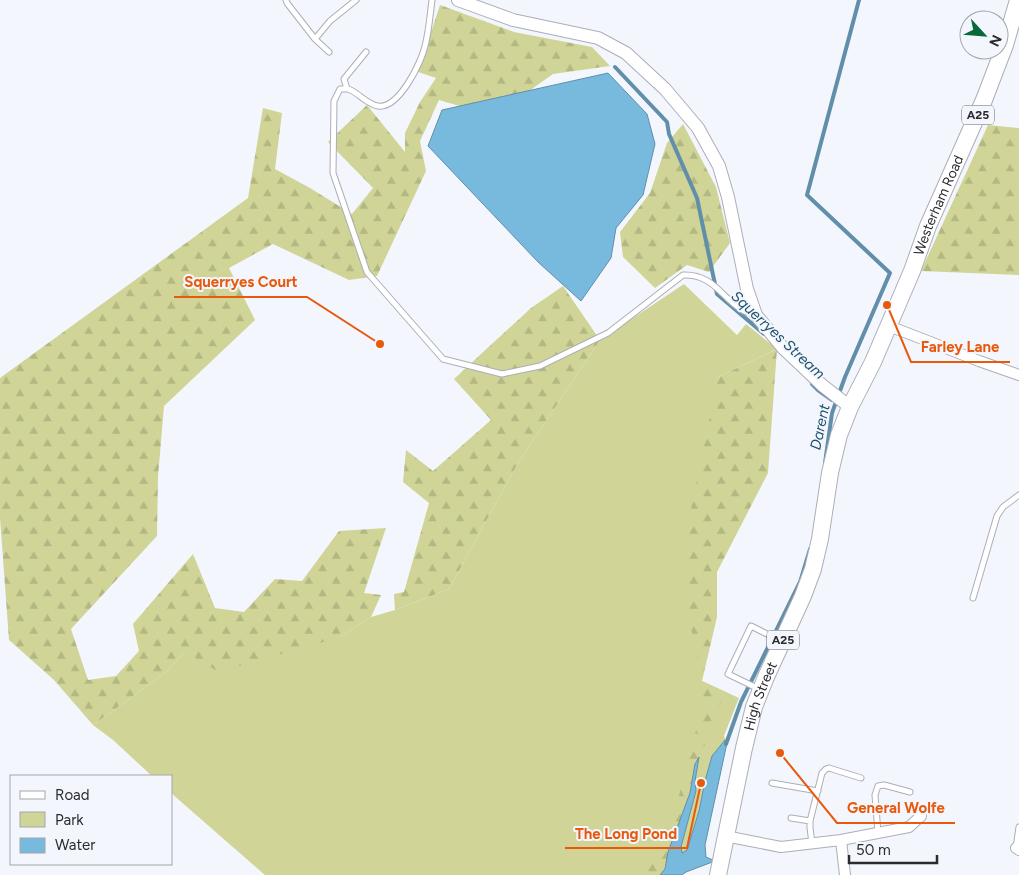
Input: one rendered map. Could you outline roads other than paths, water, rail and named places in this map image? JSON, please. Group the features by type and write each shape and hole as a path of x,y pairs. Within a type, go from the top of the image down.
{"main road":[{"name":"Westerham Road","path":"847,405 873,362 889,326 928,226 984,100 1005,45 1018,0"},
{"name":"High Street","path":"718,875 757,688 779,640 804,596 813,569 820,539 830,473 847,405"}],"street":[{"path":"458,0 512,20 598,38 626,53 665,89 698,128 719,166 728,197 747,289 756,315 783,348 822,385 847,405"},
{"path":"889,326 1019,375"},
{"path":"725,836 781,848 841,840 909,827 921,816"},
{"path":"841,840 845,875"}],"lane":[{"path":"286,0 315,39 329,52"},
{"path":"315,39 330,21 356,0"},
{"path":"432,0 426,45 408,84 392,102 380,106 370,103 347,89 340,89 334,101 333,173 367,272 443,359 502,374 540,366 608,334 683,275 693,275 707,280 742,310 756,315"},
{"path":"347,89 344,79 366,52"},
{"path":"973,598 997,516 1003,507 1019,495"},
{"path":"757,688 728,674 751,626 779,640"},
{"path":"812,844 810,821 822,773 826,768 861,778"},
{"path":"772,783 818,791"},
{"path":"878,833 875,795 878,786 884,785 910,792"},
{"path":"791,818 810,821"},
{"path":"1018,849 1019,826"}],"water":[{"path":"608,73 647,114 655,144 643,195 616,228 611,258 581,301 538,262 428,146 442,110"},
{"path":"725,740 727,743 705,845 706,857 715,861 682,875 660,875 665,869 668,852 690,793 695,764 699,757 695,781 696,791 681,847 682,853 687,850 699,811 712,756"}],"waterway":[{"name":"Darent","path":"825,463 832,413 845,377 890,273 807,195 859,0"},
{"name":"Squerryes Stream","path":"615,67 667,122 669,134 697,198 717,294 764,334"},
{"name":"Squerryes Stream","path":"812,384 832,400"},
{"name":"Darent","path":"726,744 741,702 800,582 810,549"}],"place":[{"name":"Farley Lane","path":"887,305"},
{"name":"Squerryes Court","path":"380,344"},
{"name":"General Wolfe","path":"780,753"},
{"name":"The Long Pond","path":"701,783"}]}
